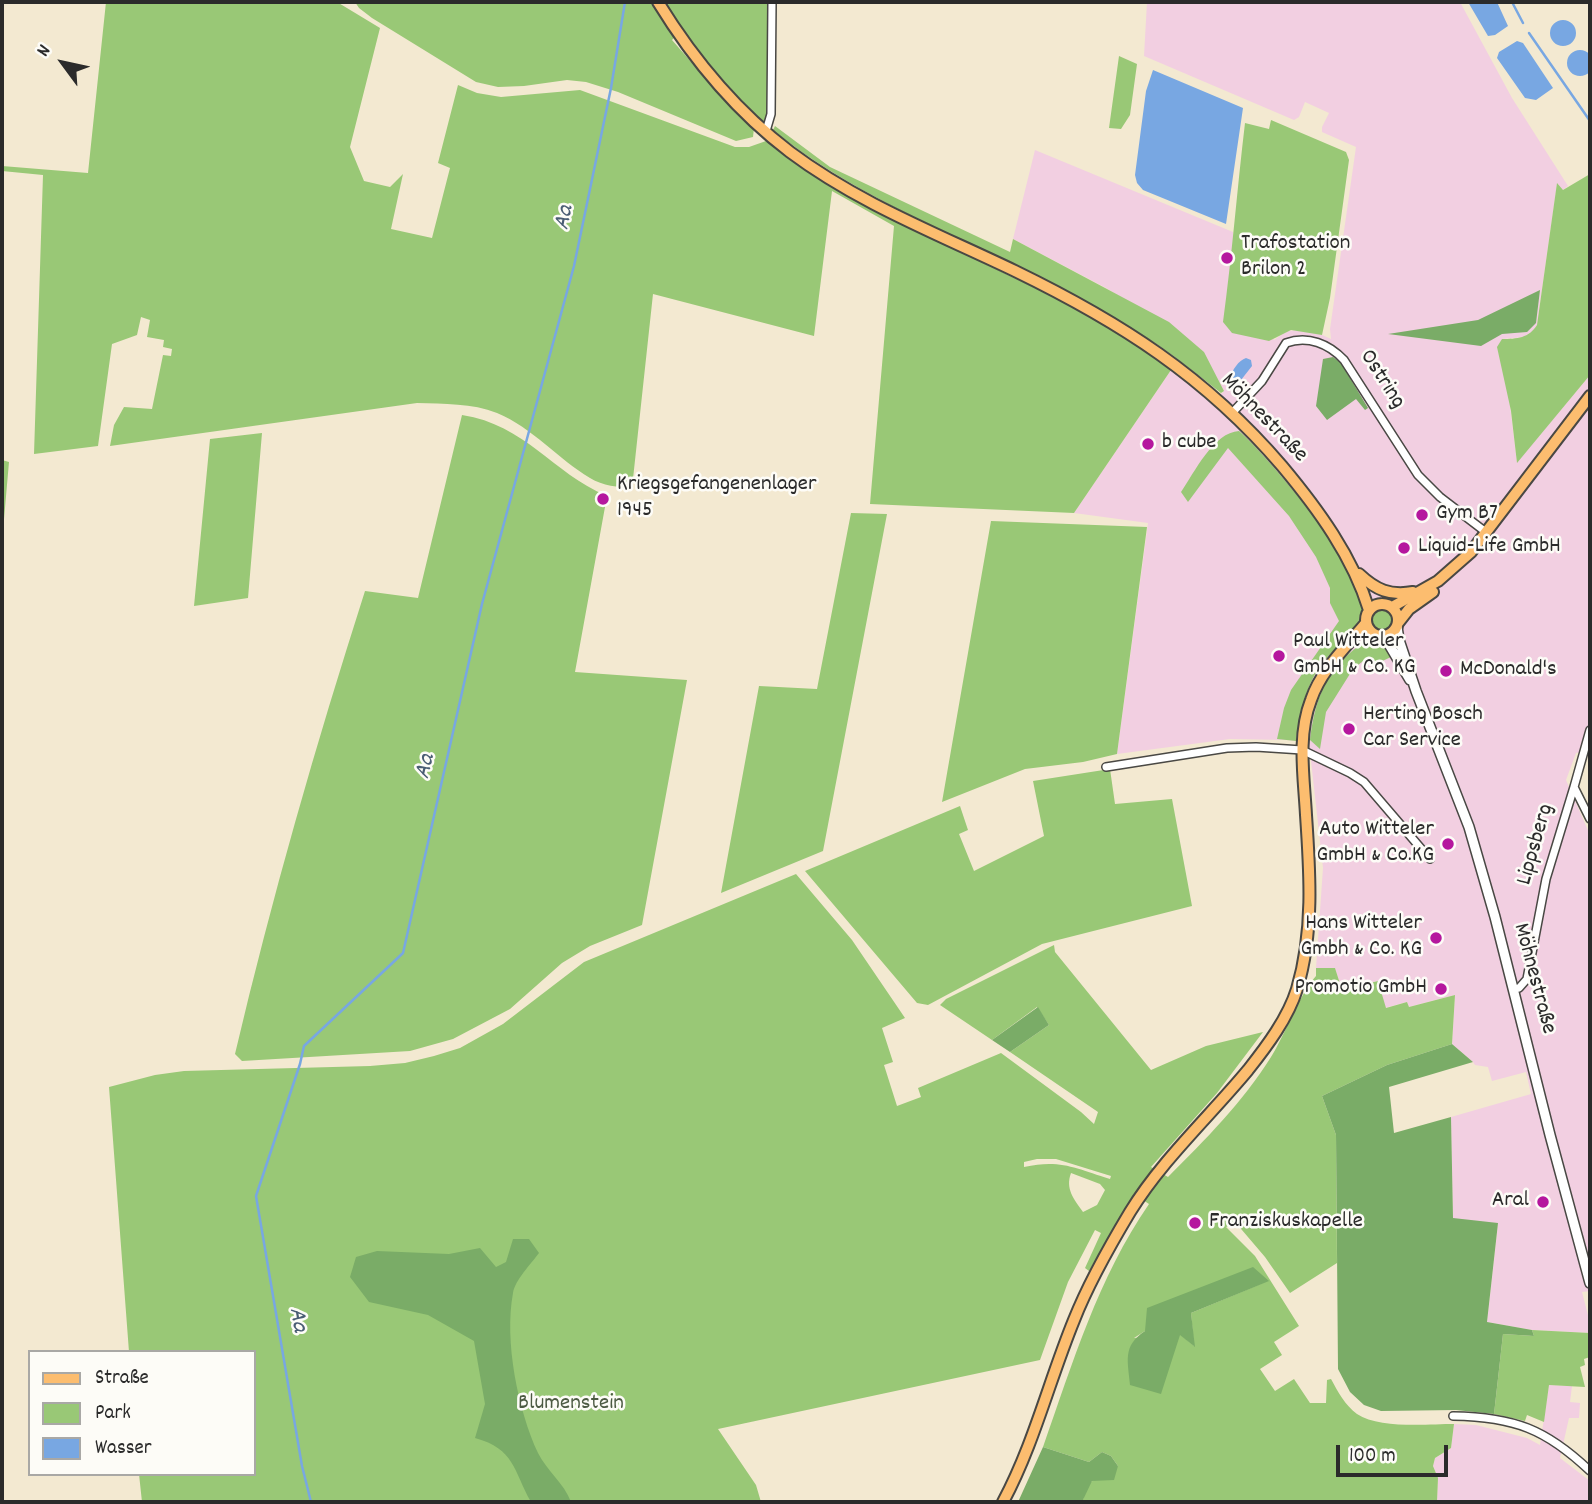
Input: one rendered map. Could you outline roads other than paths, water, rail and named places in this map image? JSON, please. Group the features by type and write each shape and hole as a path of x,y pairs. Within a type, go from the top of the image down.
{"main road":[{"name":"Möhnestraße","path":"658,2 673,27 713,79 766,131 822,174 866,200 1017,272 1117,325 1195,380 1233,412 1293,480 1325,523 1353,568"},
{"path":"1366,623 1372,633 1384,636 1392,633 1409,609 1440,586 1487,533 1561,431 1590,396"},
{"path":"1003,1502 1030,1447 1073,1321 1095,1271 1153,1180 1262,1053 1297,990 1305,951 1310,896 1302,750 1310,702 1328,668 1366,623 1369,610 1353,568"},
{"path":"1353,568 1384,592 1398,594 1423,591"},
{"path":"1369,610 1374,605 1387,605 1423,591 1451,572"},
{"path":"1360,582 1398,615 1398,625"},
{"path":"1340,655 1372,633"}],"street":[{"path":"766,131 771,114 772,2"},
{"name":"Ostring","path":"1233,412 1262,381 1286,343 1301,340 1324,344 1345,360 1418,475 1440,497 1487,533"},
{"name":"Möhnestraße","path":"1398,625 1399,640 1416,691 1468,827 1590,1283"},
{"name":"Möhnestraße","path":"1384,636 1416,691"},
{"name":"Lippsberg","path":"1513,989 1522,986 1527,979 1546,879 1586,758 1590,730"},
{"path":"1106,767 1240,747 1302,750 1364,782 1430,859"},
{"path":"1574,788 1590,820"},
{"path":"1453,1416 1490,1417 1522,1425 1561,1446 1590,1471"}],"water":[{"path":"1468,2 1497,2 1508,26 1495,35 1488,36"},
{"path":"1563,20 1573,23 1576,33 1573,43 1563,46 1553,43 1550,33 1553,23"},
{"path":"1517,41 1523,43 1553,88 1536,100 1525,98 1497,58 1499,52"},
{"path":"1580,50 1589,54 1593,63 1589,72 1580,76 1571,72 1567,63 1571,54"},
{"path":"1153,70 1243,108 1226,224 1143,190 1137,183 1135,175 1146,91"},
{"path":"1246,358 1251,360 1252,366 1241,380 1234,382 1231,378 1232,372 1238,363"}],"waterway":[{"name":"Aa","path":"311,1502 302,1466 256,1196 304,1046 403,953 482,604 574,266 611,88 625,2"},
{"path":"1512,2 1523,23"},
{"path":"1529,33 1590,121"}],"place":[{"name":"Trafostation Brilon 2","path":"1227,258"},
{"name":"b cube","path":"1148,444"},
{"name":"Kriegsgefangenenlager 1945","path":"603,499"},
{"name":"Gym B7","path":"1422,515"},
{"name":"Liquid-Life GmbH","path":"1404,548"},
{"name":"Paul Witteler GmbH & Co. KG","path":"1279,656"},
{"name":"McDonald's","path":"1446,671"},
{"name":"Herting Bosch Car Service","path":"1349,729"},
{"name":"Auto Witteler GmbH & Co.KG","path":"1448,844"},
{"name":"Hans Witteler Gmbh & Co. KG","path":"1436,938"},
{"name":"Promotio GmbH","path":"1441,989"},
{"name":"Aral","path":"1543,1202"},
{"name":"Franziskuskapelle","path":"1195,1223"}],"park label":[{"name":"Blumenstein","path":"571,1405"}]}
